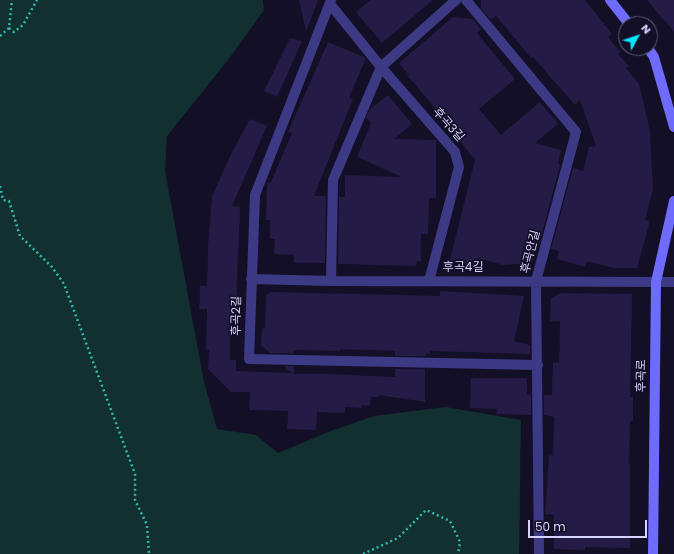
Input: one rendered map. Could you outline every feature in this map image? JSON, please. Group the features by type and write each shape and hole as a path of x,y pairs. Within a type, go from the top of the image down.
{"street":[{"path":"331,281 333,180 381,67 456,0"},
{"name":"후곡안길","path":"466,0 576,132 536,281 539,554"},
{"path":"610,0 623,16"},
{"name":"후곡3길","path":"331,2 381,67 455,152 459,167 429,281"},
{"name":"후곡2길","path":"331,2 255,195 249,359 538,365"},
{"path":"654,56 674,127"},
{"name":"후곡로","path":"653,554 656,282 674,201"},
{"name":"후곡4길","path":"251,279 331,281 674,282"}],"path":[{"path":"0,36 8,28 12,0"},
{"path":"8,28 14,32 23,25 37,0"},
{"path":"0,186 3,200 10,201 20,236 52,267 64,284 135,474 134,500 147,525 149,554"},
{"path":"363,554 398,538 426,510 450,521 460,542 458,554"}],"green space":[{"path":"0,0 263,0 264,10 228,60 167,136 165,171 204,382 217,429 256,435 278,453 328,432 374,416 446,407 521,420 519,554 0,554"}],"building":[{"path":"299,0 318,0 306,32"},
{"path":"370,0 433,0 382,43 356,12"},
{"path":"481,0 585,0 612,34 608,37 618,50 618,56 620,56 629,66 626,68 639,84 650,131 653,190 645,220 650,221 637,268 613,268 587,261 585,267 557,259 559,251 551,249 573,168 583,171 589,147 596,146 580,100 575,105 533,57 531,58 496,16 491,20 481,8"},
{"path":"647,0 674,0 674,32"},
{"path":"453,17 473,19 481,29 477,33 515,79 479,109 501,135 540,102 558,124 535,143 561,150 558,164 560,165 539,245 536,244 532,263 503,265 477,258 475,267 450,260 475,160 459,140 463,140 406,74 410,76 399,63"},
{"path":"290,38 302,41 277,97 264,91"},
{"path":"328,42 366,58 349,98 353,99 314,196 326,196 325,263 294,263 294,255 274,254 275,239 270,239 270,220 266,220 267,183 271,182 292,133 288,132"},
{"path":"388,95 412,124 394,139 436,140 436,198 429,198 428,234 421,234 421,261 417,261 416,266 338,264 339,197 345,197 345,175 402,177 357,157 371,123 366,118 370,109"},
{"path":"250,119 267,126 232,206 240,207 235,334 230,334 230,360 236,360 236,371 291,373 284,366 294,366 294,374 395,377 395,369 425,369 425,402 379,395 379,397 371,397 370,406 362,405 362,408 345,407 345,413 317,412 316,430 287,429 288,411 249,410 250,392 231,392 208,369 209,350 206,350 207,309 199,309 200,286 207,286 208,245 212,196 232,152"},
{"path":"440,291 524,296 514,341 530,345 530,354 430,351 430,354 426,353 426,356 395,356 395,351 340,349 340,351 294,350 294,353 270,353 261,345 262,328 265,329 266,295 271,292 440,296"},
{"path":"561,293 632,294 630,397 633,397 633,421 630,421 629,463 630,548 585,547 585,550 554,549 554,515 545,514 549,455 553,456 554,417 544,415 544,395 552,395 553,362 559,363 560,321 550,321 551,298"},
{"path":"471,378 527,378 527,394 531,395 531,415 497,414 497,409 470,408"}]}
